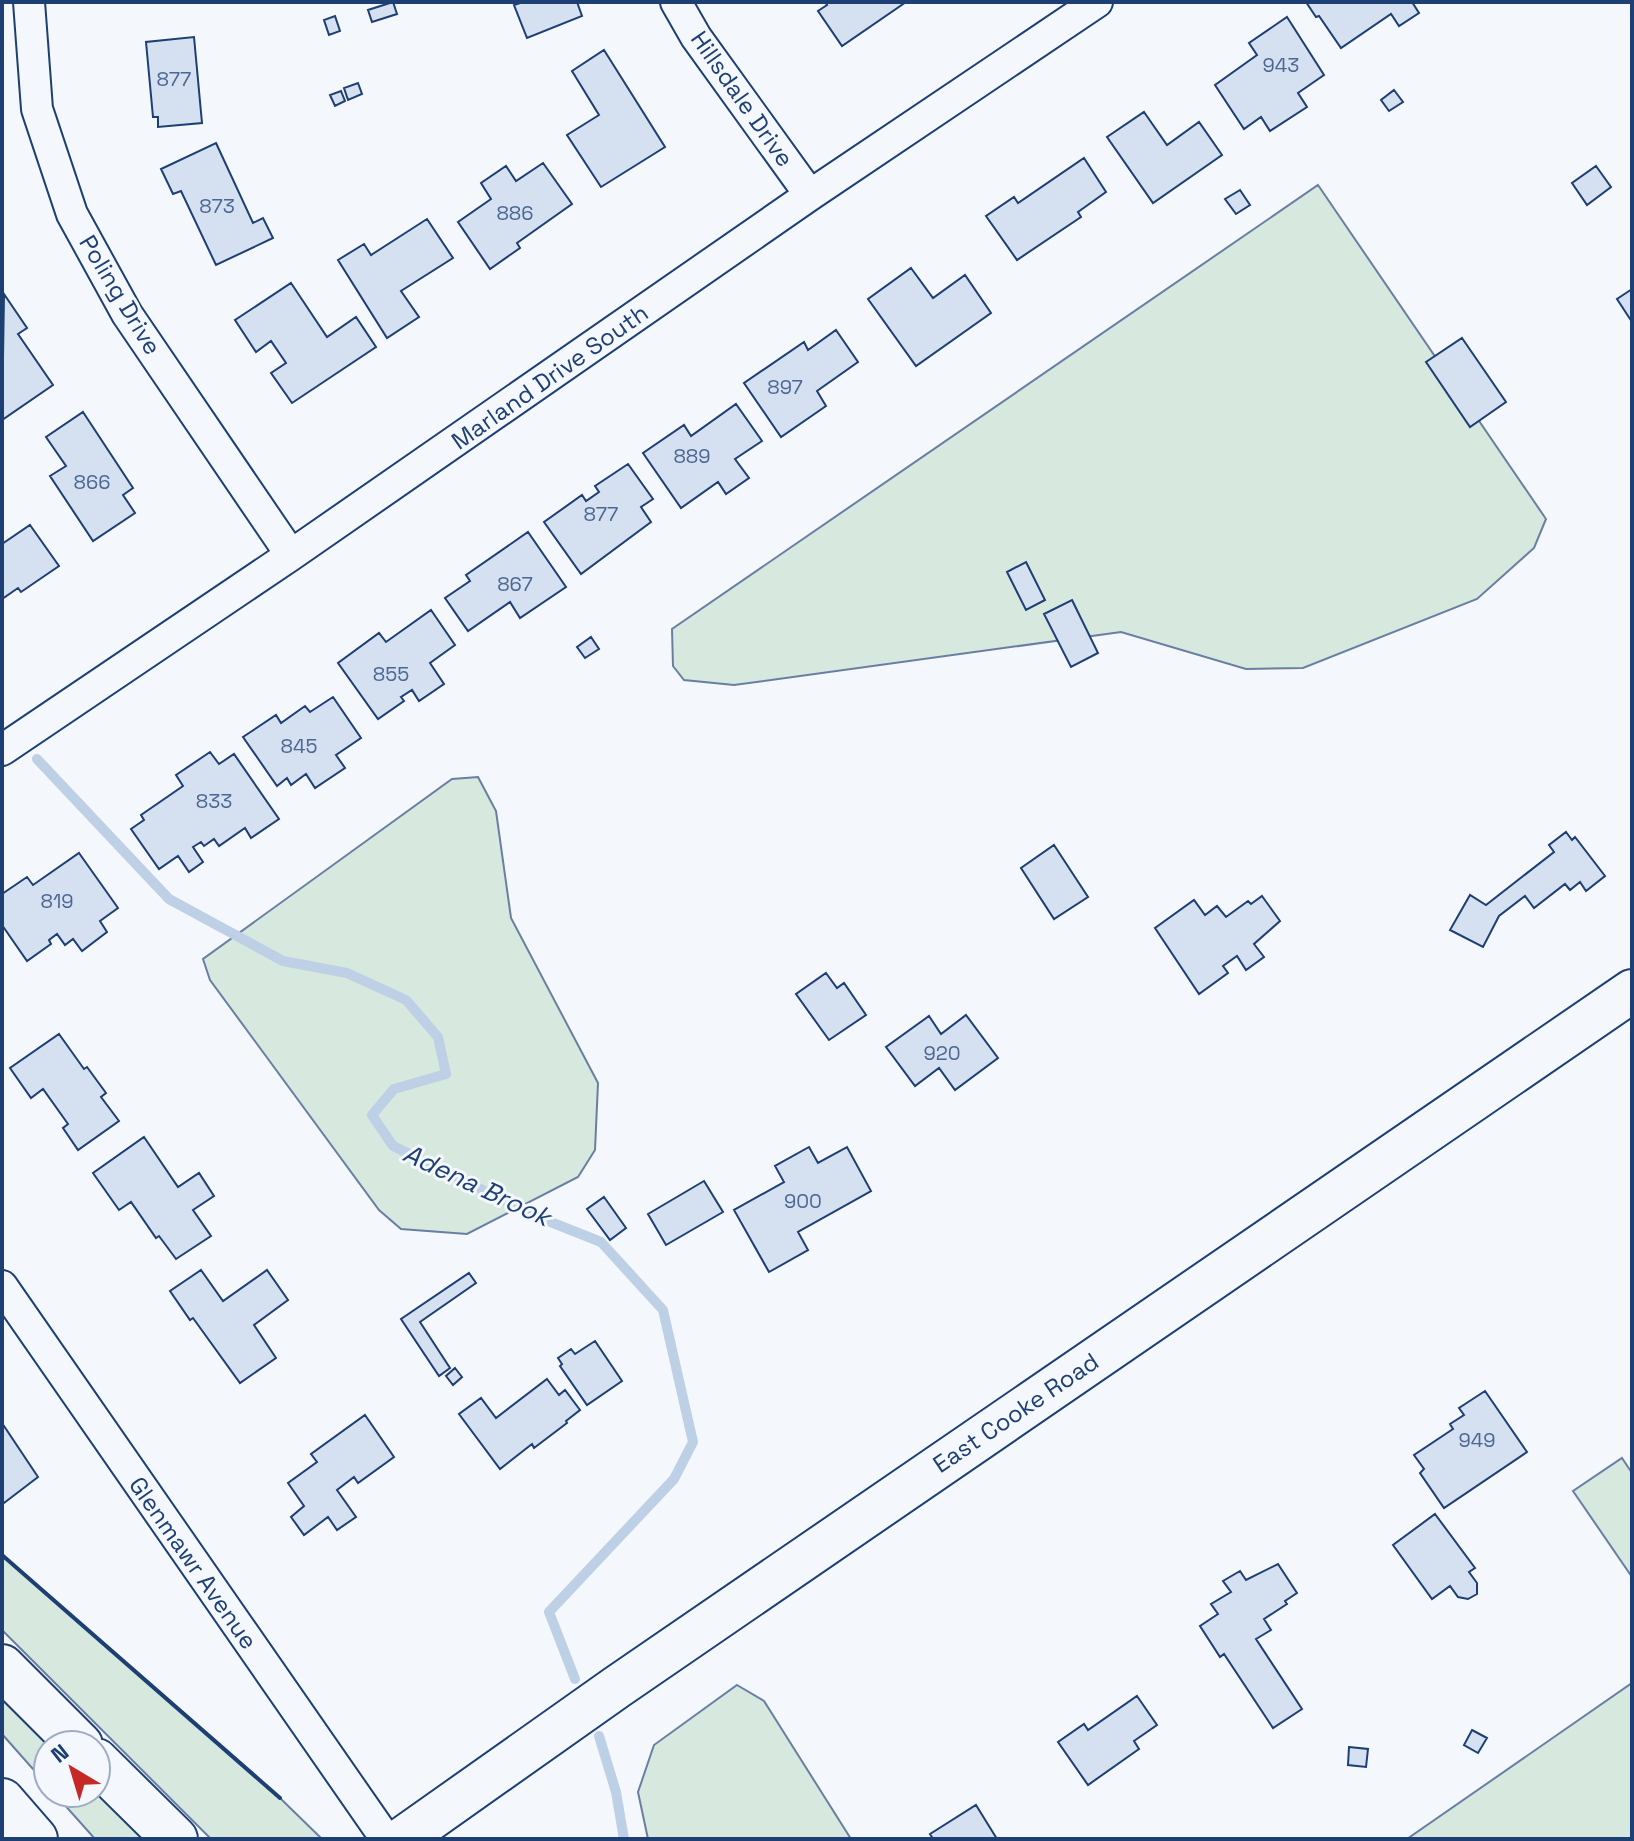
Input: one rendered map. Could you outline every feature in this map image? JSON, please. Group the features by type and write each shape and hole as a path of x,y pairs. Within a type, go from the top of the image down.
{"highway":[{"path":"2,1667 64,1729"},
{"path":"112,1777 175,1839"},
{"path":"2,1801 35,1839"}],"main road":[{"name":"East Cooke Road","path":"402,1839 628,1679 1632,991"}],"street":[{"name":"Poling Drive","path":"29,2 37,109 72,214 127,314 291,555"},
{"name":"Hillsdale Drive","path":"676,2 696,37 810,195"},
{"name":"Marland Drive South","path":"2,750 291,555 810,195 1097,2"},
{"name":"Glenmawr Avenue","path":"2,1286 386,1839"}],"shaded area":[{"path":"1318,185 1546,519 1534,548 1477,599 1303,668 1246,669 1121,632 734,685 684,680 673,666 672,629"},
{"path":"478,777 496,811 511,918 598,1083 595,1150 578,1177 467,1234 401,1229 379,1210 210,980 203,959 452,779"},
{"path":"1622,1458 1632,1473 1632,1577 1573,1491"},
{"path":"2,1555 280,1798 322,1839 211,1839 112,1740 112,1729 101,1729 2,1630"},
{"path":"1632,1683 1632,1839 1407,1839"},
{"path":"737,1685 764,1701 851,1839 648,1839 638,1792 654,1745"},
{"path":"2,1690 42,1729 32,1729 32,1768 2,1734"},
{"path":"112,1797 153,1839 95,1839 68,1809 112,1809"}],"building":[{"path":"393,2 397,14 372,22 368,10"},
{"path":"523,2 577,2 582,16 527,38 514,5"},
{"path":"825,2 906,2 842,46 818,11 827,5"},
{"path":"1306,2 1412,2 1419,13 1399,26 1391,14 1341,48"},
{"path":"335,16 340,31 329,35 324,20"},
{"path":"1287,17 1324,75 1298,93 1307,107 1270,131 1261,117 1244,129 1215,85 1257,55 1249,43"},
{"path":"194,37 202,123 158,127 158,117 153,117 146,42"},
{"path":"604,50 665,147 601,187 567,135 599,115 572,71"},
{"path":"358,83 362,94 348,100 344,88"},
{"path":"1394,90 1403,102 1389,111 1381,100"},
{"path":"341,91 345,101 335,106 330,95"},
{"path":"1144,112 1167,145 1199,122 1222,155 1153,203 1107,137"},
{"path":"216,143 253,223 263,218 273,238 216,265 181,191 173,194 161,169"},
{"path":"1084,158 1106,192 1078,212 1081,217 1017,260 986,216 1014,197 1018,203"},
{"path":"543,163 572,204 517,243 520,248 490,269 458,222 491,199 481,183 506,166 516,181"},
{"path":"1596,166 1611,187 1587,205 1572,183"},
{"path":"1240,190 1250,205 1236,214 1225,199"},
{"path":"427,219 453,258 401,291 419,317 387,338 338,260 364,244 371,255"},
{"path":"911,268 933,298 965,275 991,313 916,366 868,299"},
{"path":"291,283 327,337 356,317 376,347 292,403 271,373 286,363 271,341 256,352 235,320"},
{"path":"1632,289 1632,322 1617,299"},
{"path":"4,294 27,328 18,334 53,385 2,420"},
{"path":"836,330 858,362 817,391 826,406 781,437 744,383 804,342 808,350"},
{"path":"1462,338 1506,402 1470,427 1426,362"},
{"path":"736,404 762,441 735,459 749,478 726,494 718,482 681,508 643,453 684,425 691,436"},
{"path":"83,412 133,488 123,495 135,513 93,541 50,476 66,466 46,437"},
{"path":"628,464 653,499 641,507 651,522 581,574 544,522 582,495 586,501 599,492 595,486"},
{"path":"30,525 59,566 21,592 18,588 2,599 2,544"},
{"path":"528,532 566,587 520,618 510,602 468,631 445,598 470,581 466,575"},
{"path":"1026,562 1045,600 1026,610 1007,572"},
{"path":"1072,600 1098,653 1071,667 1044,614"},
{"path":"431,610 455,645 430,663 444,684 419,701 412,690 401,697 404,701 378,719 338,663 379,633 386,642"},
{"path":"591,637 599,649 585,658 577,647"},
{"path":"333,697 361,738 336,755 345,768 315,788 306,774 291,785 287,778 277,786 243,737 276,715 281,723 305,706 310,712"},
{"path":"210,752 219,764 234,754 279,819 251,838 245,828 219,846 214,839 204,846 201,842 193,847 203,862 189,872 178,856 159,869 131,829 144,820 141,815 183,786 176,775"},
{"path":"1566,832 1572,840 1575,837 1605,876 1586,891 1580,882 1570,890 1565,884 1534,908 1525,896 1499,916 1483,947 1450,930 1470,895 1486,905 1554,852 1549,845"},
{"path":"1054,845 1088,897 1054,919 1021,868"},
{"path":"79,853 118,908 100,921 107,932 82,951 73,939 65,945 57,934 49,940 51,944 27,961 2,925 2,894 27,877 33,885"},
{"path":"1262,896 1280,921 1254,944 1264,957 1246,970 1237,956 1223,966 1228,973 1199,994 1155,928 1194,900 1205,915 1217,906 1226,917 1248,901 1251,904"},
{"path":"826,973 837,988 844,983 866,1015 829,1040 796,994"},
{"path":"966,1015 998,1058 955,1090 939,1068 915,1086 886,1047 929,1016 941,1034"},
{"path":"59,1034 106,1093 101,1097 119,1121 78,1150 63,1128 68,1124 43,1089 31,1098 10,1068"},
{"path":"144,1137 178,1187 199,1173 214,1196 193,1210 211,1236 176,1259 159,1236 156,1238 131,1202 119,1210 93,1173"},
{"path":"809,1147 818,1163 847,1147 871,1191 798,1232 808,1250 769,1272 734,1210 784,1182 775,1166"},
{"path":"704,1181 723,1212 666,1245 648,1214"},
{"path":"604,1197 626,1228 610,1240 587,1209"},
{"path":"201,1270 223,1301 267,1270 288,1300 254,1325 276,1358 240,1383 170,1291"},
{"path":"469,1273 476,1283 420,1322 450,1368 439,1376 401,1319"},
{"path":"595,1341 622,1381 587,1405 560,1366 562,1364 558,1358 571,1349 575,1354"},
{"path":"455,1368 462,1377 453,1385 446,1376"},
{"path":"547,1379 559,1395 565,1390 580,1410 534,1448 532,1444 500,1469 459,1414 481,1398 496,1418"},
{"path":"1485,1391 1527,1452 1444,1508 1420,1473 1424,1469 1414,1455 1453,1429 1450,1424 1464,1415 1459,1408"},
{"path":"365,1415 394,1457 358,1483 354,1477 337,1490 356,1517 337,1530 328,1517 304,1535 291,1517 304,1506 288,1483 317,1462 311,1454"},
{"path":"2,1423 38,1477 4,1503 2,1501"},
{"path":"1435,1514 1475,1568 1469,1572 1477,1583 1477,1594 1468,1599 1458,1597 1450,1586 1432,1599 1393,1545"},
{"path":"1278,1564 1297,1593 1285,1601 1287,1604 1264,1619 1271,1630 1256,1639 1302,1709 1273,1728 1224,1654 1220,1657 1200,1626 1218,1614 1211,1604 1231,1592 1223,1581 1240,1571 1246,1580"},
{"path":"1137,1696 1157,1725 1134,1741 1139,1749 1088,1785 1058,1742 1084,1724 1088,1730"},
{"path":"1472,1730 1487,1738 1478,1753 1464,1745"},
{"path":"1349,1747 1368,1749 1366,1767 1348,1765"},
{"path":"976,1805 997,1839 933,1839 930,1834"}],"waterway":[{"name":"Adena Brook","path":"37,759 169,899 283,961 347,973 406,1000 438,1037 446,1074 394,1089 372,1115 393,1146 538,1217 601,1242 663,1310 693,1442 674,1479 549,1612 575,1679"},
{"name":"Adena Brook","path":"599,1736 616,1792 624,1839"}],"wall":[{"path":"2,1555 280,1798"}]}
